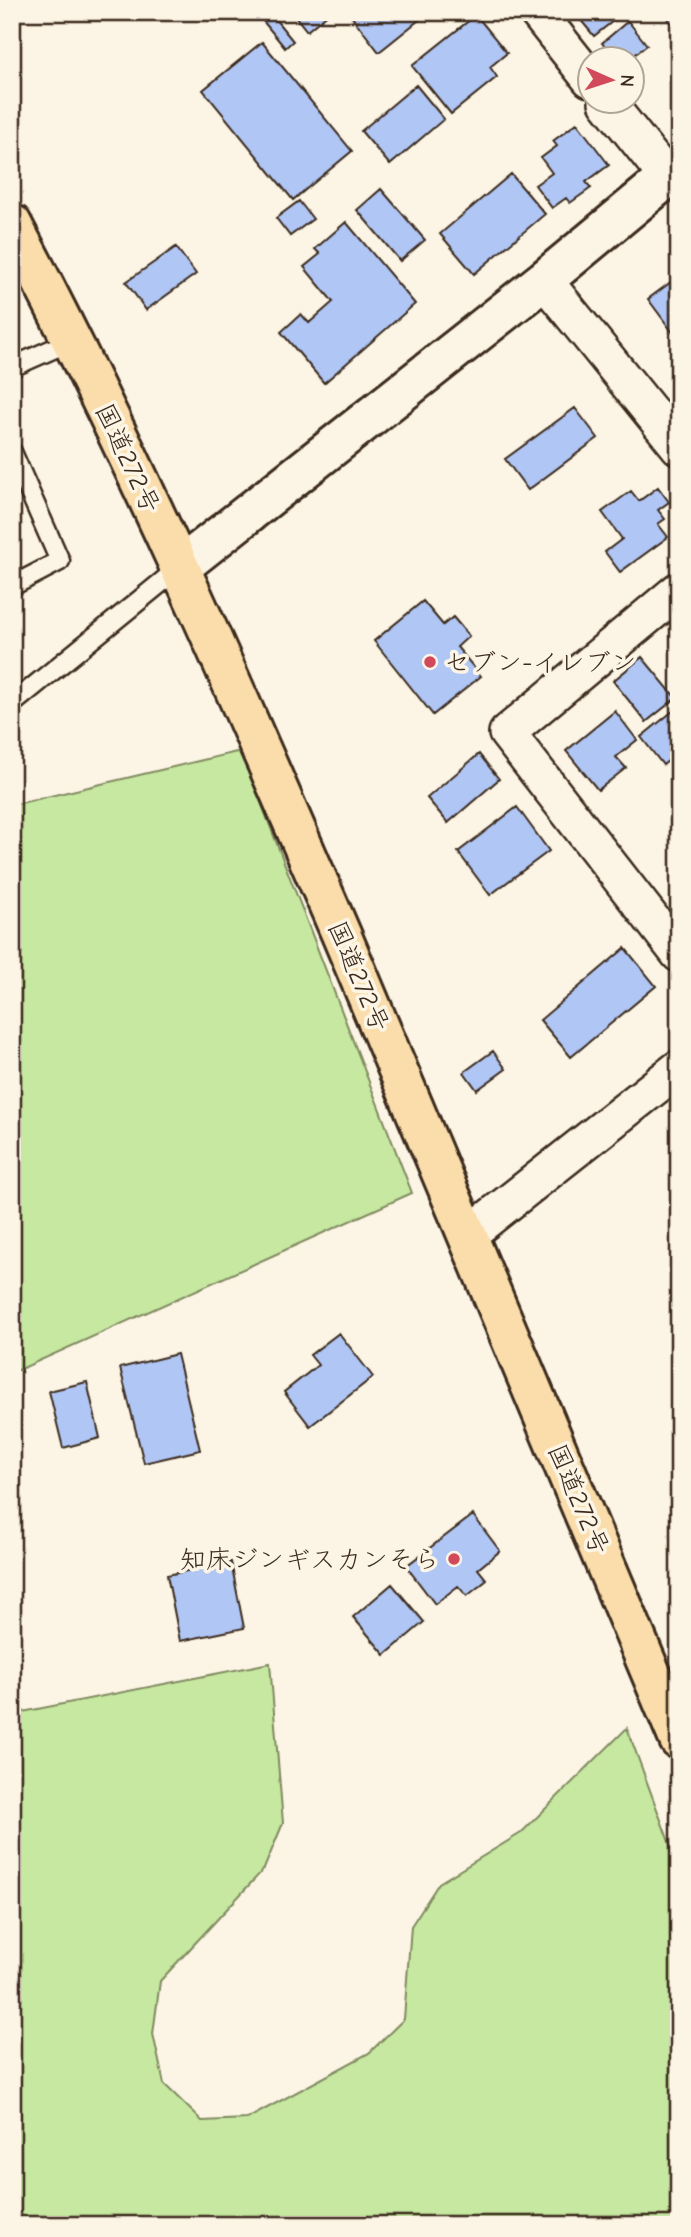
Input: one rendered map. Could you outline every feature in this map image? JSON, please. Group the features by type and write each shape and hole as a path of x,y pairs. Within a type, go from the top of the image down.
{"highway":[{"name":"国道272号","path":"12,224 73,340 269,767 469,1234 679,1740"}],"street":[{"path":"537,12 576,61"},
{"path":"179,568 544,280 673,172 620,116"},
{"path":"544,280 679,447"},
{"path":"679,590 507,733 679,954"},
{"path":"469,1234 679,1068"}],"lane":[{"path":"12,367 73,340"},
{"path":"12,452 60,561 12,586"},
{"path":"12,704 179,568"}],"green space":[{"path":"241,751 412,1193 12,1373 12,805"},
{"path":"270,1663 283,1823 264,1869 160,1981 153,2034 164,2084 202,2121 247,2119 369,2053 404,2019 411,1926 439,1883 521,1833 627,1728 679,1869 679,2225 12,2225 12,1714"}],"building":[{"path":"292,12 330,12 307,31"},
{"path":"358,12 429,12 379,52 352,17"},
{"path":"574,12 605,12 613,21 594,36"},
{"path":"674,12 679,12 679,32 667,18"},
{"path":"271,14 293,41 285,48 263,21"},
{"path":"476,15 507,53 490,67 497,77 451,114 412,66"},
{"path":"628,21 647,45 604,46 602,43"},
{"path":"262,42 352,151 293,200 203,90"},
{"path":"416,85 444,119 390,165 361,131"},
{"path":"577,123 609,165 586,182 591,188 570,203 566,198 552,208 535,185 552,173 541,158 557,146 553,141"},
{"path":"511,174 545,214 474,274 440,234"},
{"path":"381,189 425,240 400,261 357,210"},
{"path":"299,201 313,219 290,236 276,218"},
{"path":"346,222 415,304 324,383 281,332 301,314 309,323 333,302 304,267 320,254 315,249"},
{"path":"176,247 196,274 146,310 126,282"},
{"path":"679,276 679,341 648,299"},
{"path":"575,408 598,438 528,490 505,459"},
{"path":"658,487 669,502 658,510 665,519 658,524 668,537 620,572 605,552 622,539 602,512 631,491 639,501"},
{"name":"セブン-イレブン","path":"423,601 443,625 453,617 469,636 457,647 481,676 433,715 374,641"},
{"path":"642,657 676,698 646,722 613,681"},
{"path":"679,706 679,752 663,765 641,737"},
{"path":"615,711 637,740 616,757 626,768 598,790 566,751"},
{"path":"479,754 499,779 448,823 427,798"},
{"path":"517,807 549,851 490,895 458,852"},
{"path":"625,948 656,986 571,1057 540,1020"},
{"path":"493,1051 506,1069 477,1090 464,1072"},
{"path":"339,1333 373,1377 310,1426 284,1392 318,1365 310,1355"},
{"path":"177,1354 200,1450 144,1463 120,1368"},
{"path":"87,1382 100,1438 63,1448 49,1391"},
{"name":"知床ジンギスカンそら","path":"473,1515 500,1551 478,1569 487,1580 467,1596 458,1586 435,1604 406,1566"},
{"path":"231,1562 244,1628 180,1641 167,1575"},
{"path":"392,1584 424,1622 385,1655 353,1617"}],"place":[{"name":"セブン-イレブン","path":"430,662"},
{"name":"知床ジンギスカンそら","path":"454,1559"}]}
